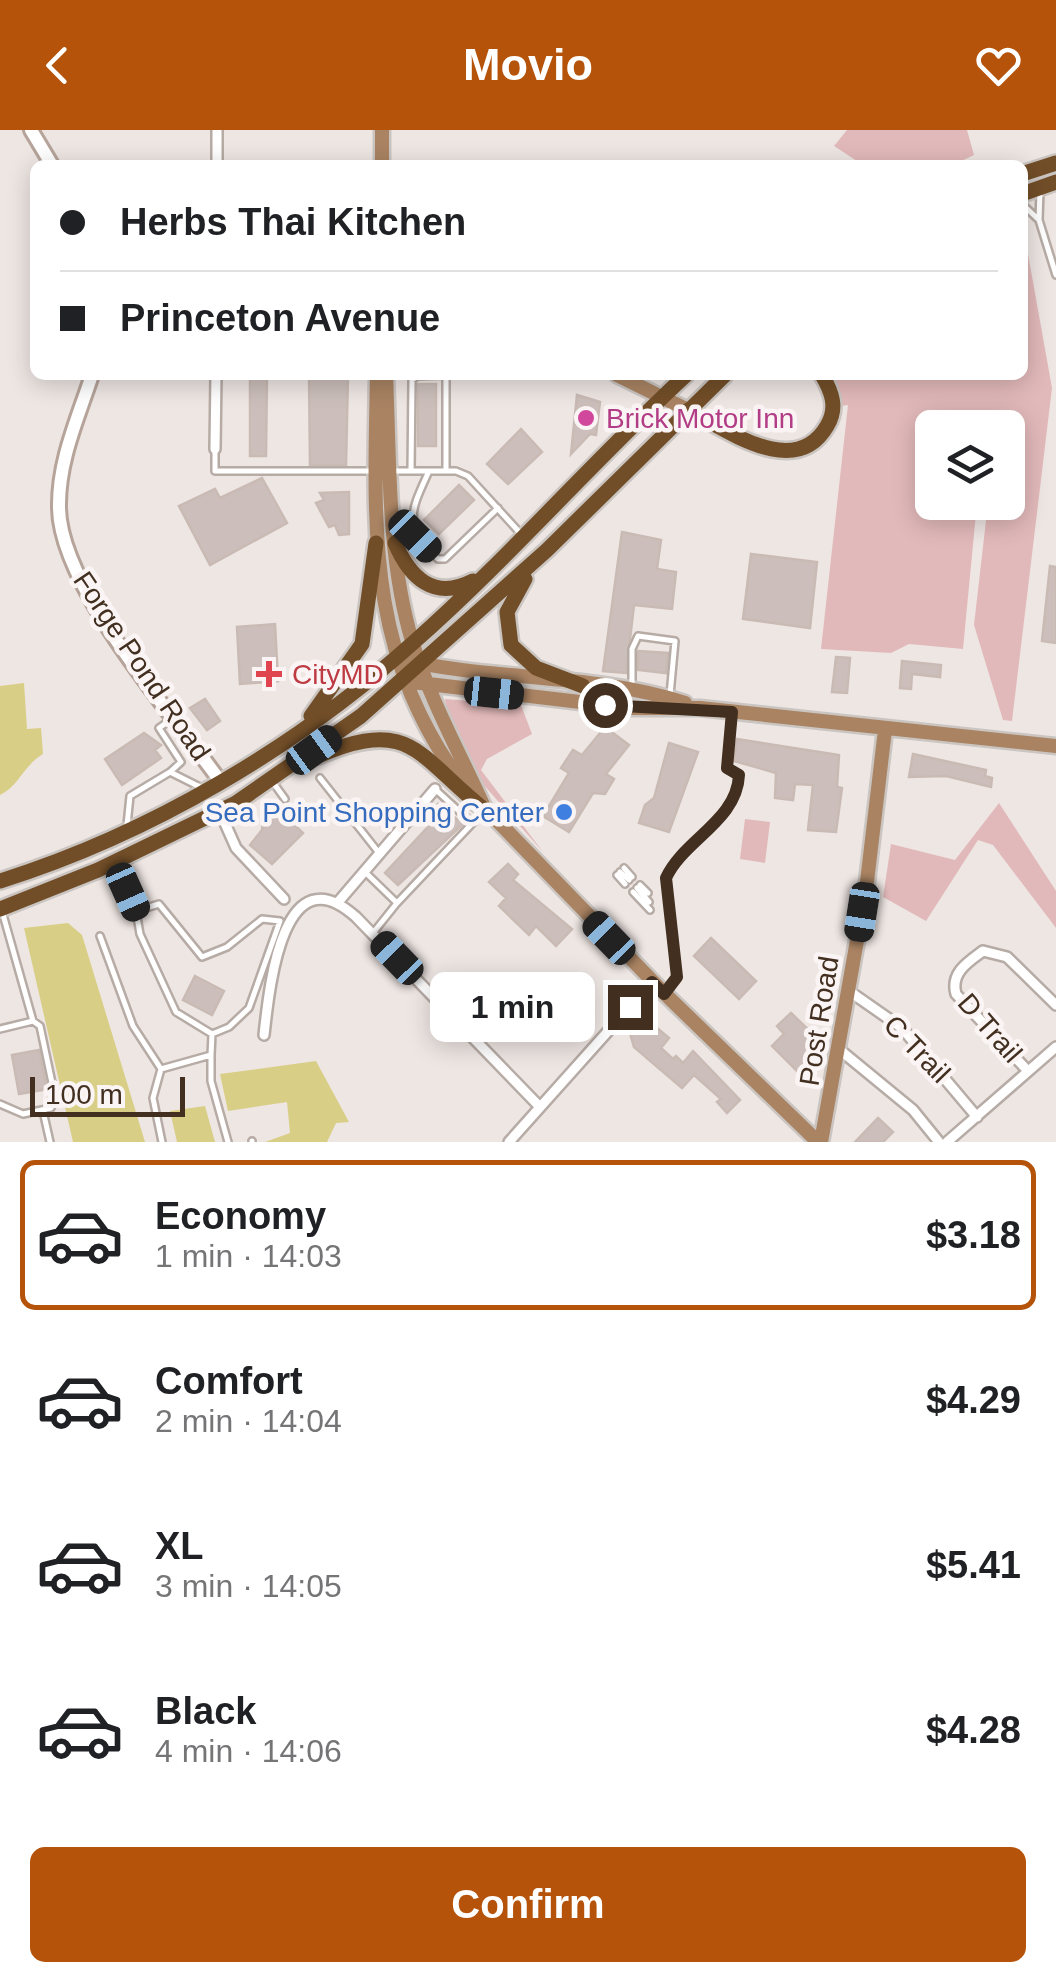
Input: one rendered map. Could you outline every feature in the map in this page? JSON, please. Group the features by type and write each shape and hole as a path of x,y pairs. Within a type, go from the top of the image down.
{"highway":[{"path":"1028,172 1056,162"},
{"path":"0,881 128,830 205,790 302,728 413,643 681,380"},
{"path":"0,908 110,865 220,812 292,767 421,664 547,550 721,380"},
{"path":"688,410 752,444 792,450 806,446 829,423 834,404 824,380"},
{"path":"302,728 343,677 362,644 376,543"},
{"path":"394,543 412,575 431,587 450,590 481,577"},
{"path":"547,550 514,594 508,635 520,656 536,668 582,686"},
{"path":"292,767 356,740 388,738 414,748 486,810"}],"main road":[{"path":"382,130 382,160"},
{"path":"377,380 383,471 413,643 428,687 486,810"},
{"path":"386,380 376,543 382,605 402,681 450,767 486,810 652,982 820,1142"},
{"path":"627,380 688,410"},
{"path":"395,658 632,691 700,708"},
{"path":"402,681 632,708 700,708 1056,746"},
{"name":"Post Road","path":"820,1142 850,991 885,730"}],"street":[{"path":"31,130 49,160"},
{"path":"217,130 218,160"},
{"name":"Forge Pond Road","path":"90,380 64,459 59,512 74,572 220,781"},
{"path":"214,450 216,380"},
{"path":"339,901 435,789"},
{"path":"220,812 236,848 284,899"},
{"path":"264,1036 271,966 289,924 313,900 339,901 540,1107"},
{"name":"D Trail","path":"1028,1070 956,994 953,985 965,964 982,951 1008,957 1056,1005"},
{"path":"509,1142 652,982"},
{"name":"C Trail","path":"850,991 902,1028 977,1117"},
{"path":"840,1050 913,1110 943,1142 1056,1047"}],"lane":[{"path":"1038,220 1048,184"},
{"path":"1028,210 1038,220 1056,274"},
{"path":"411,471 412,380"},
{"path":"446,380 446,471"},
{"path":"436,399 446,399"},
{"path":"436,418 446,418"},
{"path":"436,436 446,436"},
{"path":"214,450 215,472 446,471 468,476 523,536"},
{"path":"430,471 411,510 415,536 438,558 445,558 498,508"},
{"path":"632,691 632,649 638,636 676,641 670,698"},
{"path":"664,994 677,977 666,878 672,864 697,844 738,792 739,775 727,768 732,712"},
{"path":"128,830 130,796 181,762 159,728 174,717"},
{"path":"170,772 205,790"},
{"path":"320,778 379,853"},
{"path":"272,780 285,799"},
{"path":"435,789 472,823"},
{"path":"373,933 396,903 486,810"},
{"path":"110,865 136,911 140,934 176,1012 212,1034"},
{"path":"364,871 396,903"},
{"path":"620,872 629,880"},
{"path":"648,893 637,888 650,906"},
{"path":"136,911 158,904 202,957 228,947 262,918 280,921 249,1008 229,1027 212,1034"},
{"path":"0,908 34,1022 40,1026 55,1097 51,1108 24,1114 0,1104"},
{"path":"100,936 133,1026 161,1069 153,1098 162,1142"},
{"path":"0,1029 34,1022"},
{"path":"212,1034 211,1081 228,1142"},
{"path":"161,1069 212,1055"},
{"path":"42,1110 50,1142"}],"shaded area":[{"path":"847,130 967,130 974,155 964,160 855,160 834,146"},
{"path":"1028,254 1052,388 1012,721 1003,720 974,625 986,520 1025,520 1025,410 915,410 915,520 975,520 963,649 909,644 891,653 821,649 848,405 840,406 833,380 1028,380"},
{"path":"24,683 27,729 41,728 43,754 0,795 0,686"},
{"path":"445,699 521,705 532,734 487,759 481,770 543,852 482,783 447,712"},
{"path":"999,803 1056,891 1056,928 993,845 978,840 926,921 883,897 891,844 955,860"},
{"path":"745,819 770,822 765,863 740,859"},
{"path":"68,923 82,935 145,1142 73,1142 24,928"},
{"path":"316,1061 349,1122 336,1123 327,1142 265,1142 290,1133 287,1102 228,1111 220,1074"},
{"path":"205,1106 215,1142 177,1142 170,1111"}],"building":[{"path":"250,380 267,380 266,456 250,456"},
{"path":"309,380 348,380 346,465 310,465"},
{"path":"418,384 436,384 436,446 418,446"},
{"name":"Brick Motor Inn","path":"577,395 600,402 596,435 590,434 571,454"},
{"path":"521,429 542,452 508,484 487,464"},
{"path":"262,478 287,523 210,565 179,506 215,489 220,498"},
{"path":"459,485 474,500 439,534 424,520"},
{"path":"349,492 349,534 339,535 335,525 329,527 316,503 324,500 320,493"},
{"path":"622,532 661,540 657,569 676,572 672,609 634,605 626,673 603,671"},
{"path":"751,554 817,562 810,628 743,619"},
{"path":"1050,566 1056,567 1056,643 1042,641"},
{"path":"275,624 278,681 240,684 237,627"},
{"path":"638,651 668,653 666,673 638,670"},
{"path":"836,657 850,658 847,693 832,692"},
{"path":"902,661 941,665 940,677 912,674 911,689 900,688"},
{"path":"205,699 220,721 207,730 190,708"},
{"path":"605,727 629,745 606,774 614,779 605,794 593,793 569,832 543,816 569,773 561,768 573,750 582,755"},
{"path":"144,733 161,745 155,750 161,758 122,785 105,759"},
{"path":"737,739 839,755 837,787 842,788 836,832 808,830 813,785 795,784 793,800 775,798 776,773 734,761"},
{"path":"669,743 698,752 669,832 639,823 645,805 654,798"},
{"path":"913,754 986,770 985,776 992,778 991,787 946,776 909,777"},
{"path":"438,804 463,824 398,885 385,873 438,816 432,810"},
{"path":"279,810 303,833 272,864 250,845 262,830 264,816"},
{"path":"508,864 518,874 513,880 572,929 556,946 536,926 529,935 499,906 506,898 489,882"},
{"path":"711,938 756,981 739,999 694,956"},
{"path":"195,976 224,991 212,1015 183,1000"},
{"path":"791,1013 819,1040 812,1047 819,1055 800,1074 772,1046 784,1034 777,1026"},
{"path":"644,1017 669,1038 661,1048 673,1059 676,1056 683,1063 693,1051 740,1100 727,1113 717,1102 721,1099 694,1075 682,1088 634,1047 630,1033"},
{"path":"39,1050 46,1085 42,1090 19,1094 12,1055"},
{"path":"878,1118 893,1132 883,1142 855,1142"}],"place":[{"name":"Brick Motor Inn","path":"586,418"},
{"name":"CityMD","path":"269,674"},
{"name":"Sea Point Shopping Center","path":"564,812"}],"route":[{"path":"605,705 732,712 727,768 739,775 738,792 697,844 672,864 666,878 677,977 664,994 652,982 630,1007"}]}
